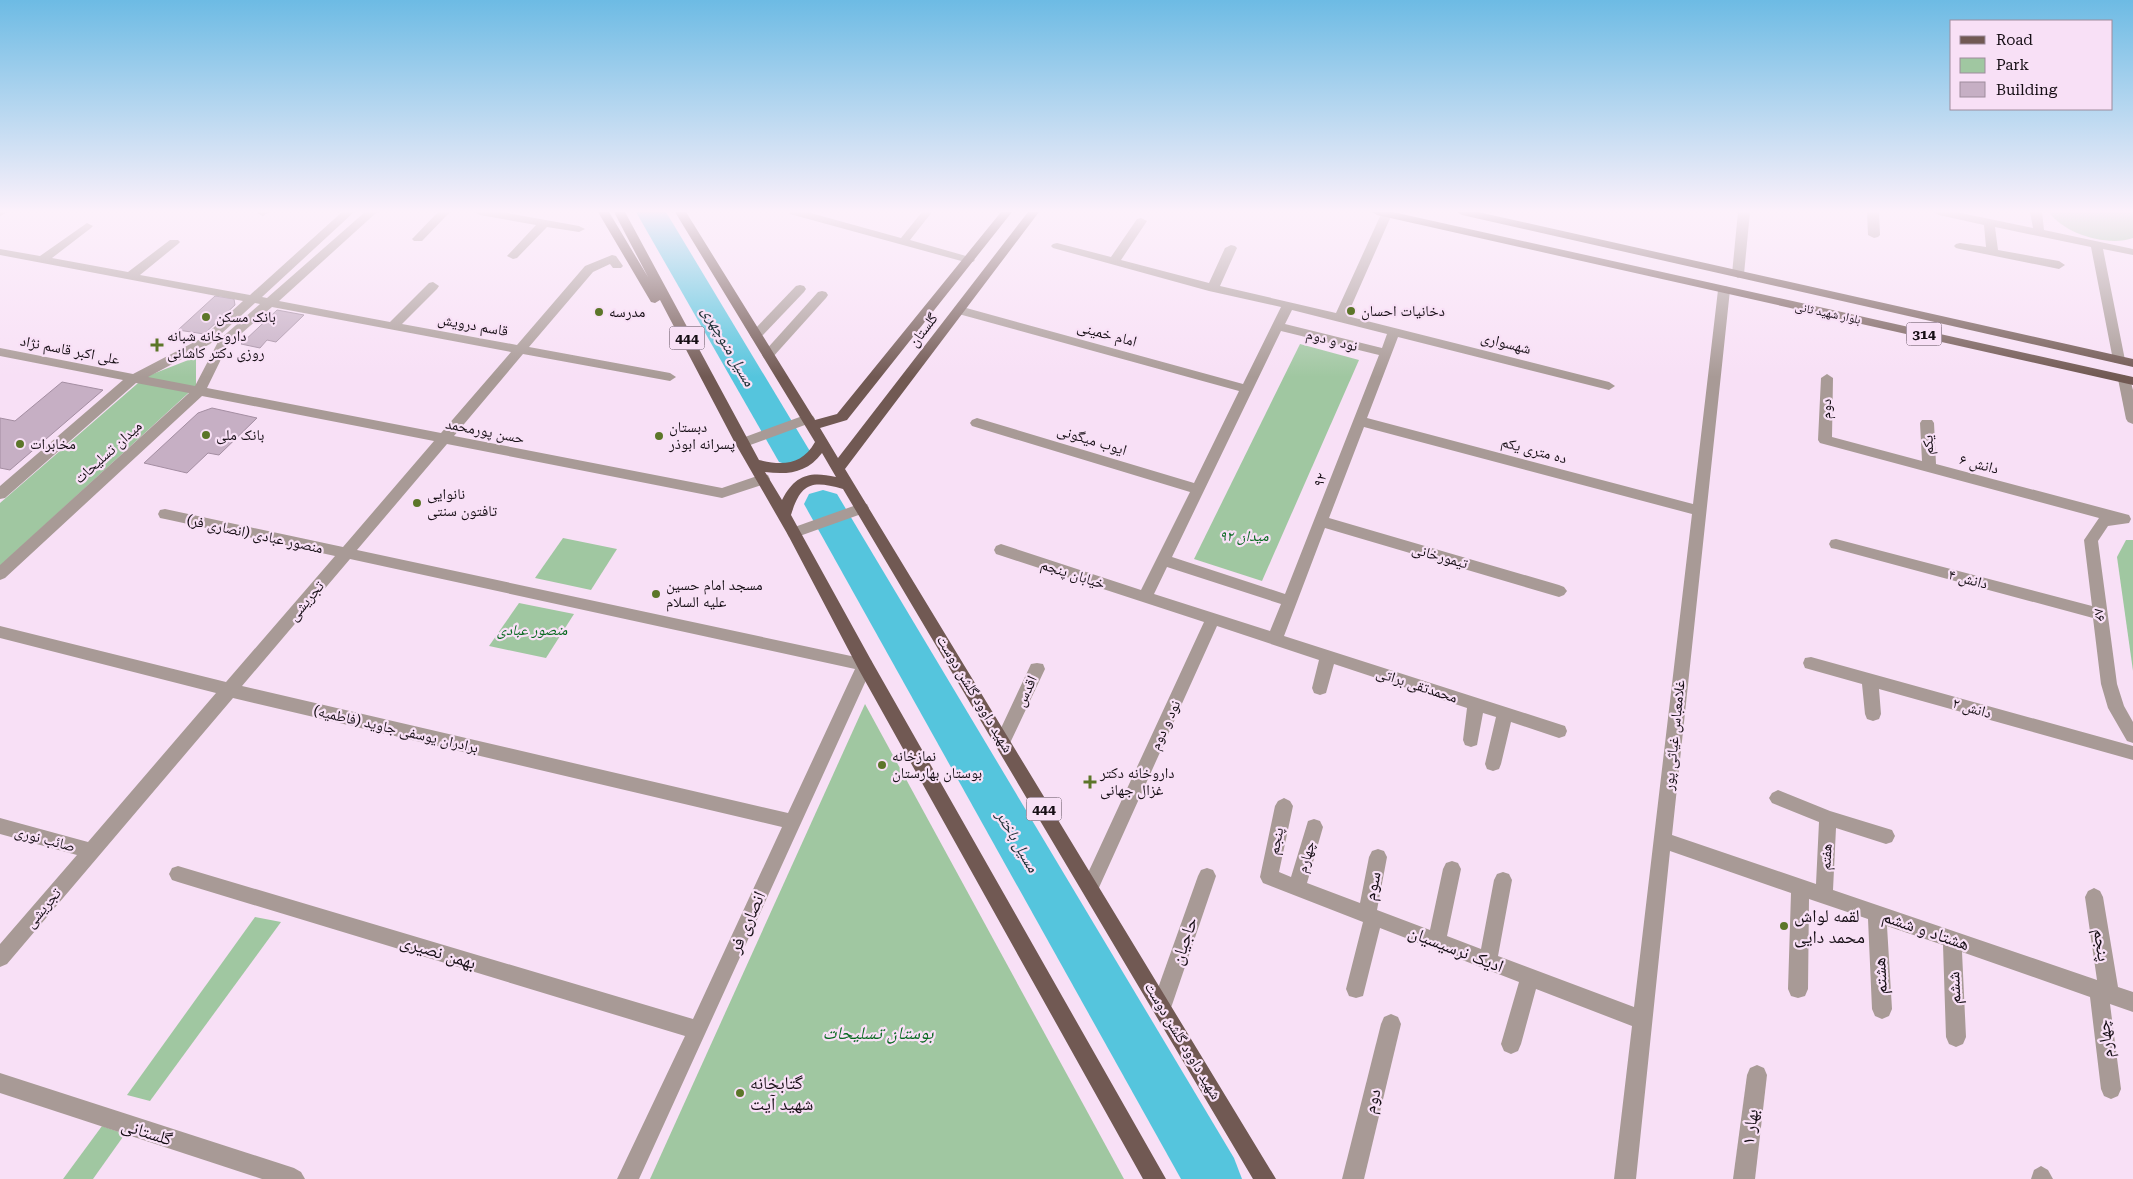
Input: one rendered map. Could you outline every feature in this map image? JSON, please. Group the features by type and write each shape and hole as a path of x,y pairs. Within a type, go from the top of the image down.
{"main road":[{"path":"636,267 711,384"},
{"name":"444","path":"648,267 865,665 1155,1179"},
{"name":"شهید داوود گلشن دوست","path":"714,267 822,441 1091,886 1265,1179"},
{"name":"گلستان","path":"838,468 853,426 964,267"},
{"name":"گلستان","path":"853,426 959,310 992,267"},
{"name":"بلوار شهید ثانی","path":"1622,267 2129,380"},
{"name":"بلوار شهید ثانی","path":"1707,267 2133,363"},
{"path":"1724,290 1738,274"},
{"path":"810,422 853,426"},
{"path":"759,471 794,468 810,460 822,441"},
{"path":"784,515 790,494 802,481 813,478 825,479 848,485"}],"street":[{"name":"قاسم درویش","path":"81,267 392,327 670,377"},
{"path":"131,276 142,267"},
{"path":"0,494 133,379 206,341 289,267"},
{"path":"270,302 310,267"},
{"name":"تجریشی","path":"0,958 589,269 593,267"},
{"name":"شهسواری","path":"1133,267 1609,386"},
{"path":"1212,288 1222,267"},
{"name":"نود و دوم","path":"1340,318 1360,267"},
{"path":"1738,274 1739,267"},
{"path":"2100,267 2119,360"},
{"path":"392,327 433,286"},
{"path":"756,335 800,289"},
{"name":"غلامعباس غیاثی پور","path":"1625,1179 1724,290"},
{"path":"768,355 822,295"},
{"name":"میدان تسلیحات","path":"0,574 199,391 223,344 270,302"},
{"path":"1275,639 1145,597 1288,305"},
{"name":"امام خمینی","path":"959,310 1247,388"},
{"name":"نود و دوم","path":"1277,326 1386,353"},
{"name":"۹۲","path":"1275,639 1394,332"},
{"name":"علی اکبر قاسم نژاد","path":"0,352 199,391"},
{"name":"دوم","path":"1826,440 1827,378"},
{"path":"2129,380 2133,419"},
{"name":"حسن پورمحمد","path":"199,391 722,493 759,471"},
{"name":"ده متری یکم","path":"1360,421 1699,511"},
{"path":"742,442 810,422"},
{"name":"ایوب میگونی","path":"977,423 1198,489"},
{"name":"یکم","path":"1927,423 1929,468"},
{"name":"دانش ۶","path":"1826,440 2128,520"},
{"path":"794,533 862,508"},
{"name":"منصور عبادی (انصاری فر)","path":"165,514 346,554"},
{"name":"۸۶","path":"2128,520 2104,521 2091,540 2109,684 2116,708 2133,736"},
{"name":"تیمورخانی","path":"1321,521 1559,591"},
{"name":"دانش ۴","path":"1836,544 2100,614"},
{"name":"خیابان پنجم","path":"1001,550 1145,597"},
{"path":"346,554 865,665"},
{"path":"1163,560 1290,601"},
{"name":"نود و دوم","path":"1091,886 1213,619"},
{"name":"برادران یوسفی جاوید (فاطمیه)","path":"0,632 229,690 793,822"},
{"name":"محمدتقی براتی","path":"1275,639 1559,731"},
{"path":"1320,688 1328,656"},
{"name":"دانش ۲","path":"1811,663 2133,753"},
{"name":"انصاری فر","path":"628,1179 865,665"},
{"name":"اقدس","path":"1003,741 1037,669"},
{"path":"1870,680 1873,714"},
{"path":"1471,740 1476,704"},
{"path":"1493,764 1505,714"},
{"name":"هفتم","path":"1778,798 1828,818 1886,836"},
{"name":"پنجم","path":"1269,877 1284,806"},
{"name":"هفتم","path":"1824,895 1828,818"},
{"name":"صائب نوری","path":"0,826 91,851"},
{"name":"چهارم","path":"1297,888 1314,827"},
{"name":"هشتاد و ششم","path":"1662,840 2133,1002"},
{"name":"سوم","path":"1356,988 1370,916 1378,857"},
{"path":"1437,941 1452,869"},
{"name":"بهمن نصیری","path":"178,874 698,1030"},
{"name":"حاجیان","path":"1162,1005 1207,876"},
{"name":"ادیک نرسیسیان","path":"1269,877 1642,1020"},
{"path":"1488,961 1503,880"},
{"path":"1798,988 1800,887"},
{"name":"پنجم","path":"2094,897 2104,992"},
{"name":"هشتم","path":"1877,914 1882,1009"},
{"name":"ششم","path":"1952,939 1956,1037"},
{"path":"1511,1044 1530,977"},
{"name":"چهارم","path":"2104,992 2111,1089"},
{"name":"دوم","path":"1353,1179 1391,1024"},
{"name":"بهار ۱","path":"1744,1179 1757,1075"},
{"name":"گلستانی","path":"0,1083 294,1179"}],"green space":[{"name":"میدان ۹۲","path":"1300,344 1359,360 1262,581 1194,559"},
{"path":"196,357 196,386 0,566 0,503 145,377"},
{"name":"منصور عبادی","path":"563,538 617,549 591,590 535,578"},
{"path":"2126,540 2133,540 2133,671 2117,557"},
{"name":"منصور عبادی","path":"519,603 574,614 546,658 489,646"},
{"name":"بوستان تسلیحات","path":"865,704 1124,1179 650,1179"},
{"path":"255,917 281,922 150,1101 127,1095"},
{"path":"102,1126 125,1134 93,1179 63,1179"}],"building":[{"name":"بانک مسکن","path":"215,296 234,299 235,305 204,334 178,330"},
{"path":"277,310 304,315 276,342 267,340 260,348 241,344"},
{"name":"مخابرات","path":"62,382 103,390 10,470 0,468 0,418 15,421"},
{"name":"بانک ملی","path":"212,408 257,418 219,455 208,453 187,473 144,463 198,413"}],"waterway":[{"name":"مسیل منوچهری","path":"683,267 792,453"},
{"name":"مسیل باختر","path":"823,504 1213,1179"}],"place":[{"name":"دخانیات احسان","path":"1351,311"},
{"name":"مدرسه","path":"599,312"},
{"name":"بانک مسکن","path":"206,317"},
{"name":"داروخانه شبانه روزی دکتر کاشانی","path":"157,345"},
{"name":"بانک ملی","path":"206,435"},
{"name":"دبستان پسرانه ابوذر","path":"659,436"},
{"name":"مخابرات","path":"20,444"},
{"name":"نانوایی تافتون سنتی","path":"417,503"},
{"name":"مسجد امام حسین علیه السلام","path":"656,594"},
{"name":"نمازخانه بوستان بهارستان","path":"882,765"},
{"name":"داروخانه دکتر غزال جهانی","path":"1090,782"},
{"name":"لقمه لواش محمد دايى","path":"1784,926"},
{"name":"گتابخانه شهید آیت","path":"740,1093"}]}
